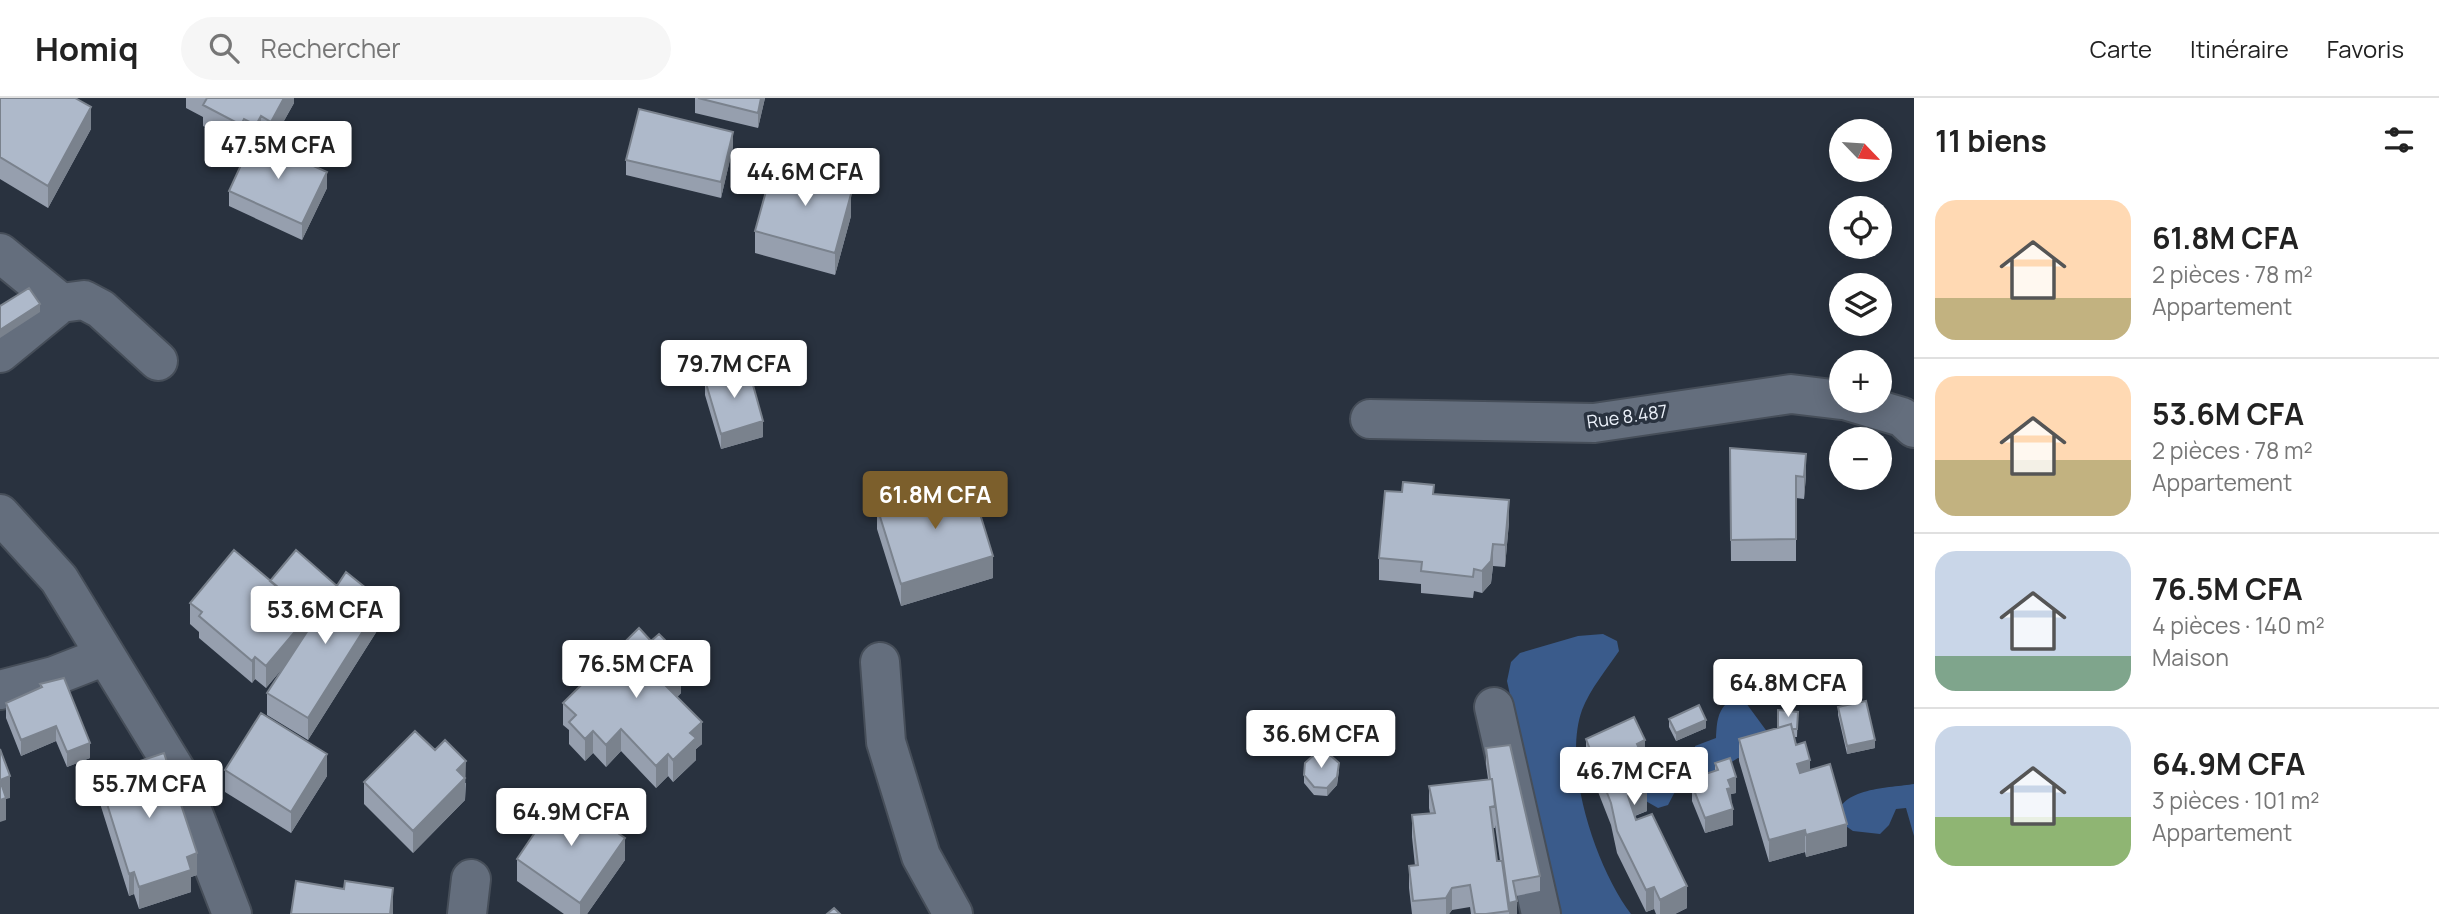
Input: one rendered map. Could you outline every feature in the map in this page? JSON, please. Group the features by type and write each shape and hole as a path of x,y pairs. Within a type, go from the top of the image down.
{"street":[{"path":"0,253 61,303"},
{"path":"0,353 61,303 84,300 102,309 158,361"},
{"name":"Rue 8.487","path":"1370,419 1594,423 1791,394 1829,399"},
{"path":"1888,413 1902,417 1914,428"},
{"path":"0,514 59,579 178,774 232,914"},
{"path":"0,690 54,677 105,656"},
{"path":"880,662 886,742 921,856 953,914"},
{"path":"1494,707 1541,914"}],"shaded area":[{"path":"1603,634 1617,641 1619,651 1585,702 1577,733 1576,759 1579,787 1595,844 1606,871 1631,914 1551,914 1528,778 1507,681 1511,662 1520,653 1578,636"},
{"path":"1730,700 1746,703 1771,737 1757,765 1738,758 1712,774 1698,766 1695,746 1716,738 1720,713"},
{"path":"1678,756 1683,763 1680,782 1668,805 1658,808 1644,800 1639,767 1661,757"},
{"path":"1914,784 1914,836 1906,808 1896,809 1889,825 1880,834 1853,831 1837,820 1839,809 1855,795 1880,788"}],"building":[{"path":"0,98 75,98 91,107 48,186 0,157"},
{"path":"207,98 284,98 271,122 261,116 256,125 244,119 241,125 203,105"},
{"path":"698,98 761,98 758,113"},
{"path":"639,109 733,132 721,182 626,160"},
{"path":"253,139 327,172 302,224 229,191"},
{"path":"773,166 808,176 811,168 843,177 851,194 835,253 755,231"},
{"path":"29,288 40,304 0,330 0,306"},
{"path":"748,367 763,421 721,434 705,380"},
{"path":"1730,448 1806,454 1804,477 1796,476 1796,539 1731,540"},
{"path":"969,478 993,556 901,584 877,507"},
{"path":"1403,482 1434,485 1433,494 1509,500 1505,545 1493,544 1491,561 1482,571 1474,569 1473,577 1421,571 1422,562 1379,558 1385,491 1402,492"},
{"path":"234,550 310,614 266,666 255,657 252,661 199,616 202,612 190,603"},
{"path":"296,550 337,586 310,618 310,614 270,581"},
{"path":"346,572 382,601 308,718 267,693"},
{"path":"639,628 651,641 659,634 675,650 668,657 681,671 666,686 702,722 690,733 696,738 673,760 668,754 656,766 621,729 606,745 593,731 585,739 569,722 576,715 563,703"},
{"path":"64,678 90,743 67,752 56,726 21,740 6,703 42,687 40,684"},
{"path":"1866,701 1875,740 1847,746 1838,707"},
{"path":"1699,705 1706,720 1676,733 1669,719"},
{"path":"1778,710 1798,712 1797,729 1792,729 1791,724 1778,728"},
{"path":"261,713 327,754 291,812 225,770"},
{"path":"1634,717 1645,740 1637,744 1643,757 1634,761 1647,789 1628,796 1636,820 1652,814 1687,886 1660,900 1654,887 1646,890 1617,831 1611,803 1586,739"},
{"path":"1791,724 1796,745 1805,742 1810,760 1797,764 1800,773 1830,764 1847,824 1806,835 1805,830 1769,840 1739,739"},
{"path":"415,731 435,750 445,740 466,761 457,770 465,778 413,831 364,782"},
{"path":"1510,745 1540,876 1513,881 1517,901 1509,903 1486,748"},
{"path":"0,749 10,776 0,780"},
{"path":"164,753 197,853 187,857 191,870 139,887 134,872 129,874 98,775"},
{"path":"1316,753 1330,755 1339,763 1337,777 1327,788 1314,787 1304,775 1305,763"},
{"path":"1730,758 1736,777 1728,780 1731,788 1727,789 1733,809 1705,818 1692,785 1698,783 1696,777 1718,770 1715,763"},
{"path":"1492,779 1495,806 1490,807 1497,861 1502,861 1509,911 1475,914 1470,885 1452,888 1446,898 1413,901 1409,866 1418,865 1412,815 1435,813 1429,786"},
{"path":"0,780 6,798 0,800"},
{"path":"561,794 625,838 580,903 517,859"},
{"path":"296,881 344,889 345,881 393,888 390,914 291,914"},
{"path":"834,908 840,914 827,914"}]}
